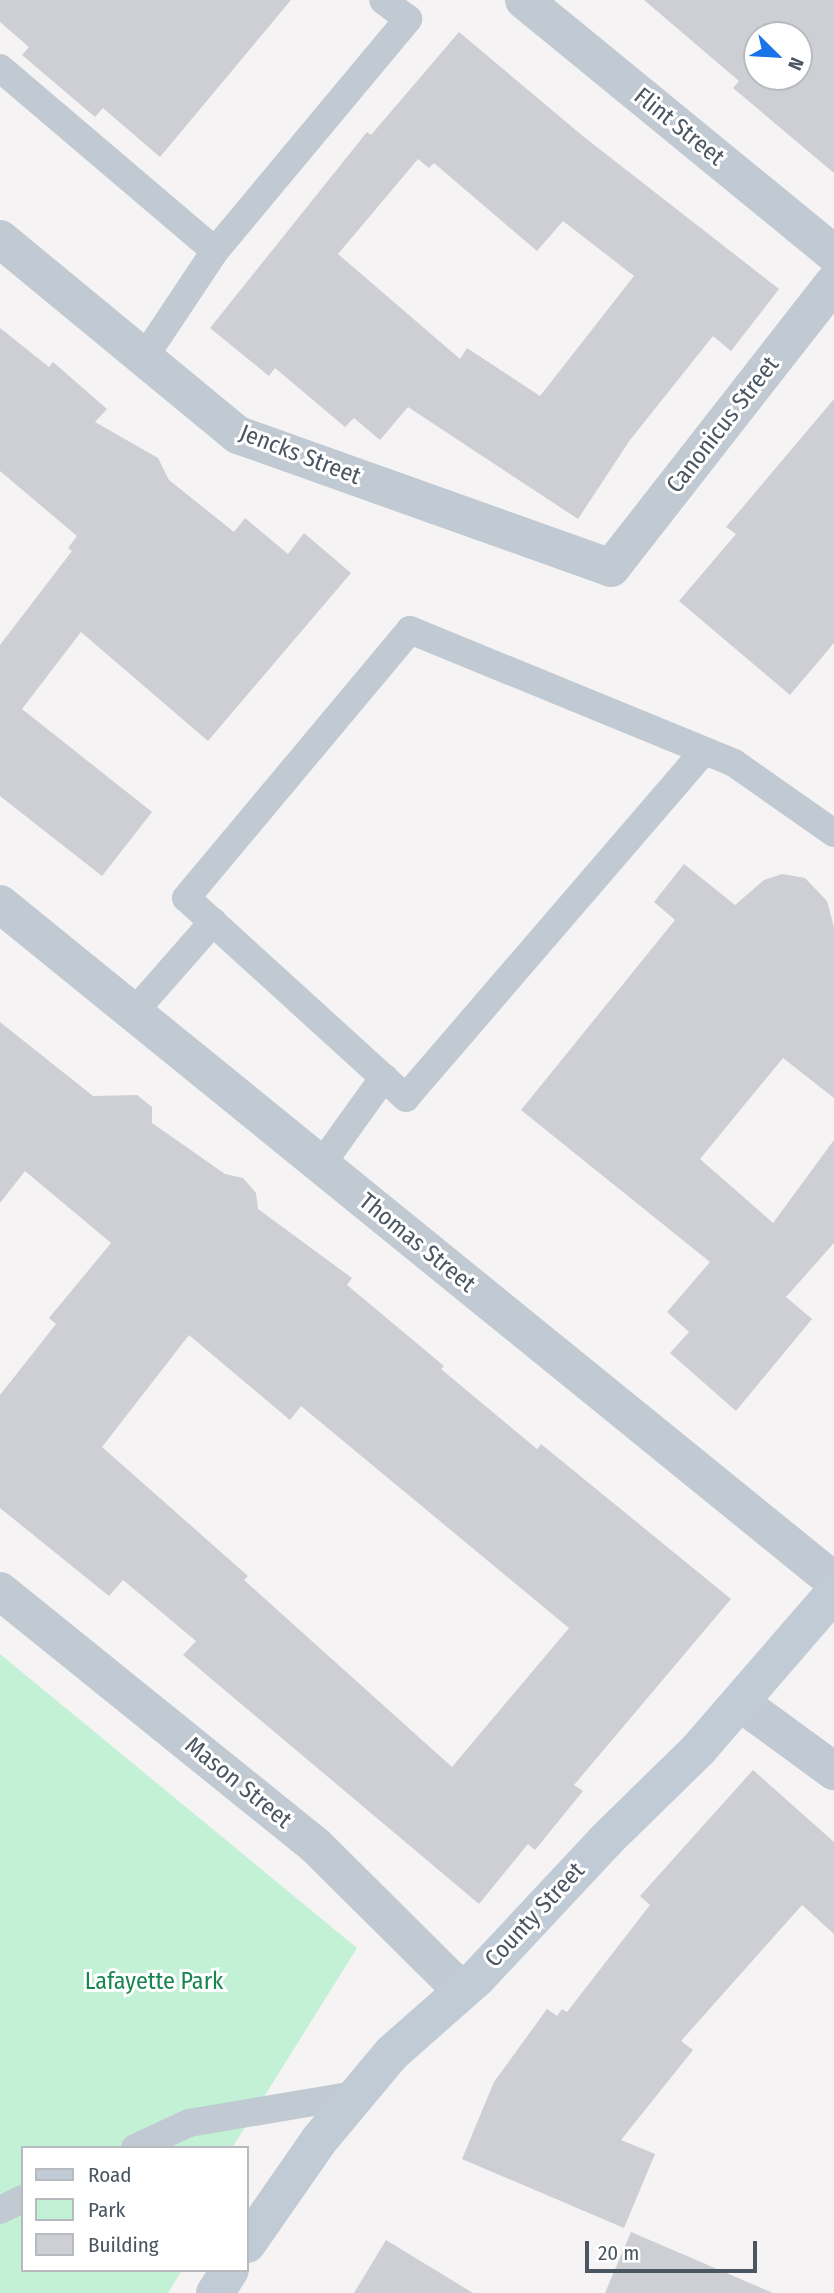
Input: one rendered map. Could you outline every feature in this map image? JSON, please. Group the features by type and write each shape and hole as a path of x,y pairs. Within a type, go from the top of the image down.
{"street":[{"name":"Flint Street","path":"524,0 834,254"},
{"name":"Jencks Street","path":"0,239 238,435 611,568"},
{"name":"Canonicus Street","path":"611,568 834,283"},
{"name":"Thomas Street","path":"0,904 834,1581"},
{"name":"Mason Street","path":"0,1591 315,1845 462,1991"},
{"name":"County Street","path":"248,2243 355,2095 392,2053 462,1991 742,1704 834,1593"},
{"path":"742,1704 834,1771"},
{"path":"215,2293 229,2272"}],"lane":[{"path":"144,358 215,251 408,19 383,0"},
{"path":"0,68 215,251"},
{"path":"704,751 407,1098 186,898 410,630 734,763 834,833"},
{"path":"134,1012 213,922"},
{"path":"321,1165 384,1077"},
{"path":"139,2146 189,2123 355,2095"},
{"path":"0,2210 21,2200"}],"green space":[{"name":"Lafayette Park","path":"0,1654 357,1948 233,2146 21,2146 21,2272 181,2272 168,2293 0,2293"}],"building":[{"path":"0,0 291,0 160,157 103,108 95,117 22,55 29,47 0,22"},
{"path":"644,0 834,0 834,173 733,88 739,81"},
{"path":"459,32 584,137 779,289 731,351 713,336 630,440 578,519 408,407 380,440 354,418 345,427 275,368 269,376 210,328 367,132 371,135","holes":["418,159 429,168 434,163 537,251 563,221 634,276 540,396 467,348 460,359 338,254"]},
{"path":"0,328 49,367 53,362 107,409 95,422 158,458 169,480 234,532 245,518 288,554 304,533 351,573 208,741 81,632 22,709 152,812 102,876 0,796 0,645 72,551 68,548 77,536 0,471"},
{"path":"834,399 834,643 790,695 679,601 736,534 726,527"},
{"path":"684,864 735,905 764,880 782,874 805,878 827,901 834,927 834,1098 783,1058 700,1159 773,1223 834,1140 834,1243 786,1297 812,1319 736,1411 670,1353 689,1332 667,1312 710,1262 521,1110 675,920 654,902"},
{"path":"0,1022 93,1096 137,1095 152,1107 152,1123 225,1174 243,1178 256,1193 258,1209 352,1278 347,1285 444,1366 441,1369 537,1449 541,1444 731,1599 574,1785 583,1791 535,1850 528,1844 479,1904 183,1655 196,1641 123,1580 109,1596 0,1508 0,1395 56,1324 49,1318 111,1243 25,1171 0,1203","holes":["189,1335 290,1420 301,1406 569,1628 452,1767 244,1580 248,1576 102,1447"]},
{"path":"753,1770 834,1842 834,1934 802,1905 681,2041 693,2050 621,2140 655,2154 624,2228 462,2159 494,2082 547,2009 557,2016 562,2009 567,2012 650,1905 640,1896"},
{"path":"631,2232 773,2293 605,2293"},
{"path":"386,2240 473,2293 354,2293"}]}
